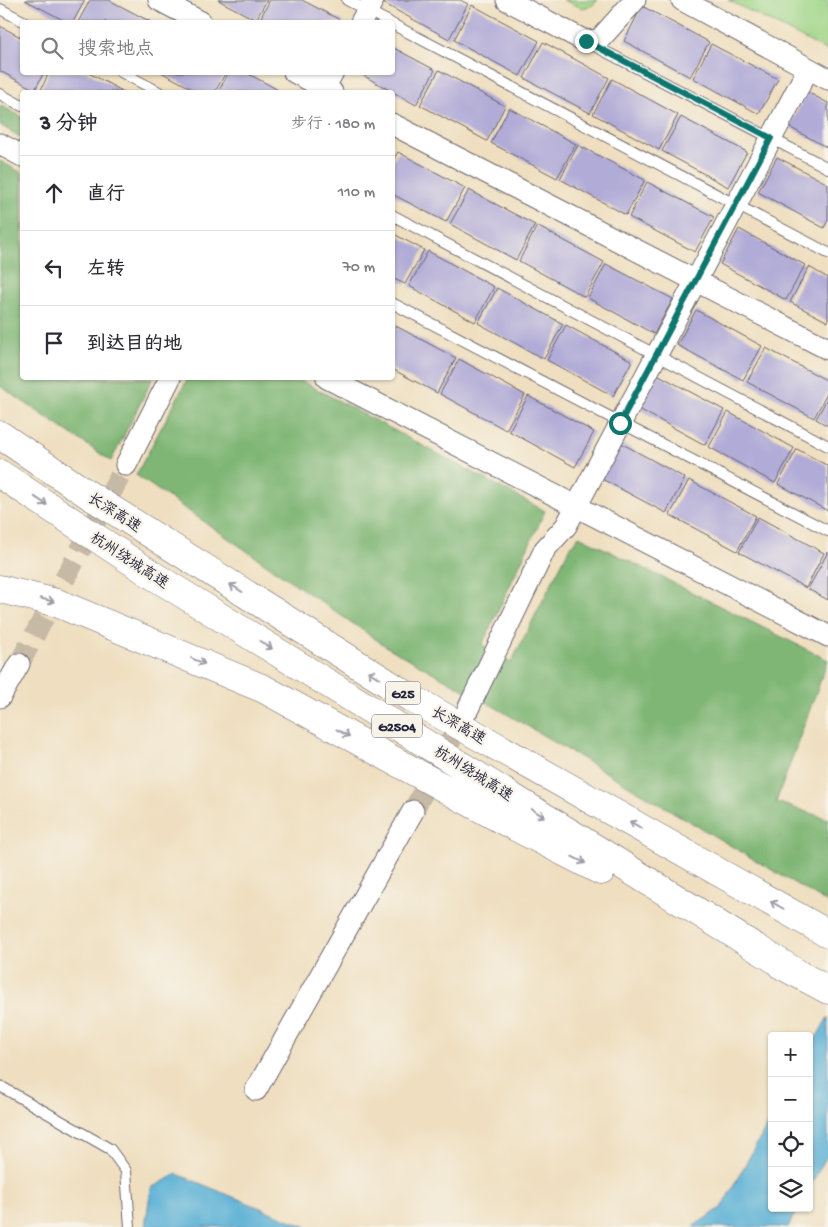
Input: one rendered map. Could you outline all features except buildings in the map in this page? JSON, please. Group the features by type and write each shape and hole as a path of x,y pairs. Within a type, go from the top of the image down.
{"highway":[{"name":"长深高速","path":"0,435 89,496 410,698 824,932"},
{"name":"杭州绕城高速","path":"0,474 154,576 797,973"},
{"path":"0,589 57,603 264,689 504,821 828,990"}],"street":[{"path":"159,0 197,20"},
{"path":"507,0 586,41 599,40 635,0"},
{"path":"682,0 828,79"},
{"path":"468,709 545,549 566,526 808,69"},
{"path":"301,75 328,86"},
{"path":"395,126 828,349"},
{"path":"0,144 20,155"},
{"path":"126,465 169,380"},
{"path":"331,380 828,636"},
{"path":"0,697 19,664"},
{"path":"256,1090 413,811"}],"lane":[{"path":"347,0 385,20"},
{"path":"0,10 21,20"},
{"path":"395,26 735,206 828,253"},
{"path":"586,41 828,168"},
{"path":"127,75 155,90"},
{"path":"0,94 20,105"},
{"path":"395,217 828,446"},
{"path":"395,305 828,531"},
{"path":"0,1086 110,1149 126,1171 130,1227"}],"green space":[{"path":"563,0 598,0 593,5 583,8"},
{"path":"728,0 828,0 828,51"},
{"path":"0,105 20,116 20,137 0,125"},
{"path":"0,161 20,172 20,380 152,380 111,461 0,386"},
{"path":"187,380 300,380 545,511 482,645 511,663 569,549 579,536 828,660 776,802 828,819 828,903 488,703 387,647 136,475"}],"water":[{"path":"828,1017 828,1154 813,1181 813,1077 813,1043"},
{"path":"768,1124 768,1212 796,1212 788,1227 692,1227 721,1208"},
{"path":"177,1174 307,1227 145,1227 151,1188"}],"tunnel":[{"path":"19,664 126,465"},
{"path":"413,811 466,712"}],"route":[{"path":"586,41 771,138 620,423"}]}
